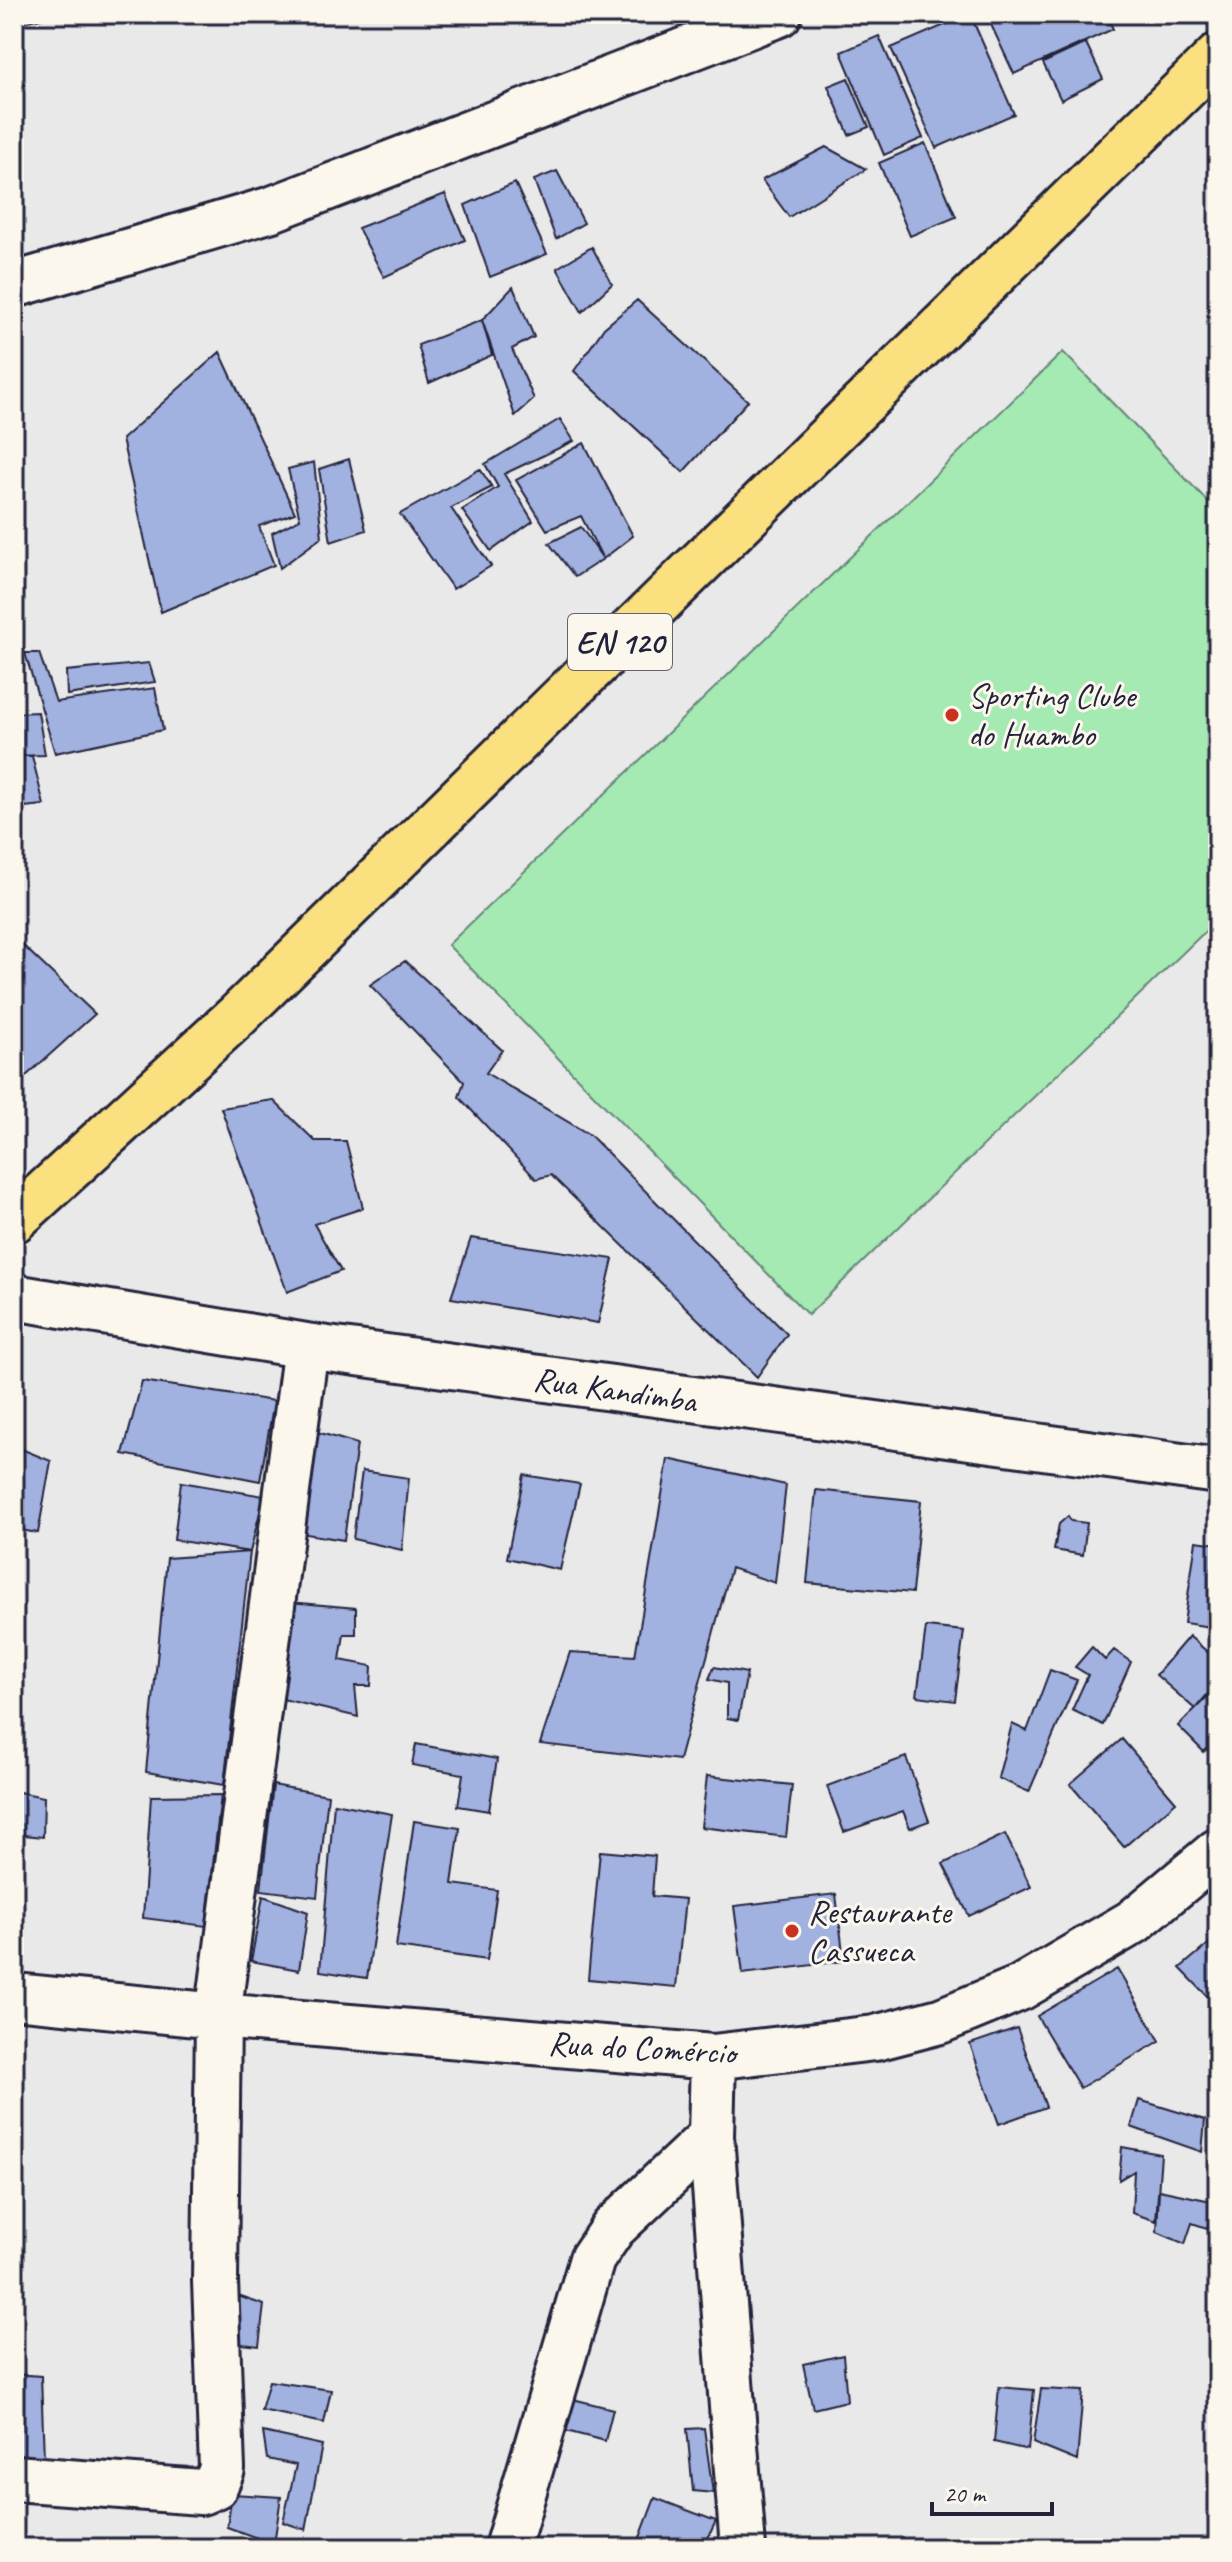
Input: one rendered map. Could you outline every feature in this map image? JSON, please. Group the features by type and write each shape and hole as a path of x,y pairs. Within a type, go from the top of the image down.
{"main road":[{"name":"EN 120","path":"14,1220 237,1016 1218,56"}],"street":[{"path":"14,285 272,209 779,14"},
{"name":"Rua Kandimba","path":"14,1297 306,1346 1218,1471"},
{"path":"14,2478 201,2492 215,2486 222,2469 215,2281 218,2016 306,1346"},
{"name":"Rua do Comércio","path":"14,1996 713,2057 875,2038 940,2021 1020,1988 1133,1922 1218,1851"},
{"path":"713,2057 711,2136 743,2548"},
{"path":"507,2548 592,2259 613,2228 711,2136"}],"green space":[{"name":"Sporting Clube do Huambo","path":"1063,352 1218,512 1218,919 808,1315 448,945"}],"building":[{"path":"970,14 1014,114 936,148 891,48"},
{"path":"986,14 1106,14 1113,29 1014,74"},
{"path":"986,14 1106,14 1113,29 1014,74"},
{"path":"879,36 923,138 884,155 841,52"},
{"path":"1086,43 1103,79 1061,100 1043,63"},
{"path":"848,78 869,127 849,135 828,86"},
{"path":"925,143 956,217 910,236 879,163"},
{"path":"826,147 866,169 789,217 762,180"},
{"path":"557,171 584,223 556,239 534,180"},
{"path":"515,183 547,254 490,277 465,205"},
{"path":"445,194 465,240 384,277 358,228"},
{"path":"592,247 612,284 582,312 557,268"},
{"path":"513,287 534,337 512,349 534,399 515,416 482,320"},
{"path":"637,300 748,401 683,472 574,371 604,328"},
{"path":"482,320 492,355 429,383 418,345"},
{"path":"220,352 295,513 259,526 274,565 161,612 122,439"},
{"path":"560,419 574,441 504,474 533,521 491,551 462,510 498,487 485,464"},
{"path":"584,443 633,536 603,559 581,516 547,530 516,480"},
{"path":"349,459 366,530 331,542 319,469"},
{"path":"314,462 322,537 280,568 272,533 300,519 288,469"},
{"path":"480,469 492,487 451,508 491,566 453,589 400,514"},
{"path":"581,527 603,559 575,577 549,543"},
{"path":"25,653 39,653 56,702 155,688 163,730 55,753"},
{"path":"149,663 155,682 67,695 66,671"},
{"path":"38,712 45,755 14,756 14,713"},
{"path":"14,756 32,756 44,805 14,808"},
{"path":"14,937 95,1014 25,1077 14,1070"},
{"path":"405,961 502,1050 486,1073 590,1135 787,1334 757,1377 551,1175 536,1179 459,1097 464,1082 370,985"},
{"path":"273,1100 315,1141 346,1141 363,1208 314,1224 341,1271 287,1292 221,1108"},
{"path":"471,1238 613,1259 598,1323 451,1298"},
{"path":"142,1381 274,1401 260,1481 123,1454"},
{"path":"314,1431 357,1444 344,1540 300,1533"},
{"path":"14,1446 51,1461 38,1533 14,1529"},
{"path":"668,1459 786,1485 775,1583 731,1568 679,1760 540,1744 570,1652 635,1656"},
{"path":"362,1471 409,1478 402,1550 353,1539"},
{"path":"524,1475 580,1484 560,1570 507,1558"},
{"path":"181,1482 264,1496 250,1552 174,1540"},
{"path":"816,1490 921,1501 912,1593 807,1583"},
{"path":"1068,1516 1071,1521 1087,1523 1083,1555 1054,1550 1059,1524"},
{"path":"1196,1541 1218,1544 1211,1627 1184,1623"},
{"path":"250,1552 224,1785 146,1772 167,1558"},
{"path":"278,1601 356,1608 356,1634 344,1634 340,1660 372,1666 371,1686 355,1686 358,1717 270,1696"},
{"path":"926,1627 964,1631 955,1701 917,1696"},
{"path":"1189,1636 1218,1661 1218,1682 1195,1709 1156,1675"},
{"path":"1092,1647 1105,1660 1114,1650 1131,1662 1103,1725 1072,1710 1088,1675 1075,1667"},
{"path":"714,1667 747,1673 738,1720 727,1718 727,1683 709,1679"},
{"path":"1050,1670 1077,1680 1029,1792 998,1778 1012,1724 1027,1731"},
{"path":"1218,1686 1218,1738 1204,1752 1178,1726"},
{"path":"1122,1739 1176,1802 1124,1847 1070,1784"},
{"path":"416,1744 497,1759 489,1811 458,1806 463,1774 412,1765"},
{"path":"906,1757 929,1821 910,1828 903,1811 844,1832 827,1786"},
{"path":"707,1776 792,1785 786,1837 701,1827"},
{"path":"273,1785 328,1795 317,1897 261,1890"},
{"path":"14,1791 44,1797 43,1837 14,1834"},
{"path":"221,1795 206,1926 143,1918 151,1796"},
{"path":"334,1803 392,1814 367,1978 320,1971"},
{"path":"414,1821 460,1828 452,1884 497,1890 487,1960 396,1947"},
{"path":"1005,1834 1031,1887 969,1916 943,1864"},
{"path":"600,1851 655,1856 652,1896 685,1899 676,1987 588,1979"},
{"path":"836,1894 844,1961 743,1974 734,1906"},
{"path":"263,1896 308,1912 299,1970 251,1961"},
{"path":"1218,1936 1218,1993 1210,1999 1180,1968"},
{"path":"1117,1969 1160,2041 1080,2088 1037,2016"},
{"path":"1017,2028 1046,2107 999,2124 970,2044"},
{"path":"1139,2100 1205,2120 1202,2152 1131,2127"},
{"path":"1122,2147 1161,2154 1156,2221 1132,2213 1134,2171 1119,2180"},
{"path":"1159,2190 1216,2202 1207,2228 1192,2223 1185,2244 1157,2232"},
{"path":"235,2295 264,2305 259,2346 233,2343"},
{"path":"843,2355 847,2401 813,2409 803,2364"},
{"path":"14,2374 41,2376 44,2459 14,2458"},
{"path":"269,2381 331,2390 324,2423 261,2410"},
{"path":"999,2387 1034,2390 1028,2450 994,2442"},
{"path":"1041,2389 1083,2391 1077,2461 1033,2443"},
{"path":"565,2397 613,2409 605,2441 558,2429"},
{"path":"704,2428 713,2493 693,2491 687,2429"},
{"path":"263,2432 322,2445 306,2530 283,2522 296,2465 267,2459"},
{"path":"232,2494 281,2497 274,2544 227,2527"},
{"path":"655,2498 716,2521 703,2548 636,2548"}],"railway":[{"path":"14,21 42,14"}],"place":[{"name":"Sporting Clube do Huambo","path":"952,715"},
{"name":"Restaurante Cassueca","path":"792,1931"}]}
